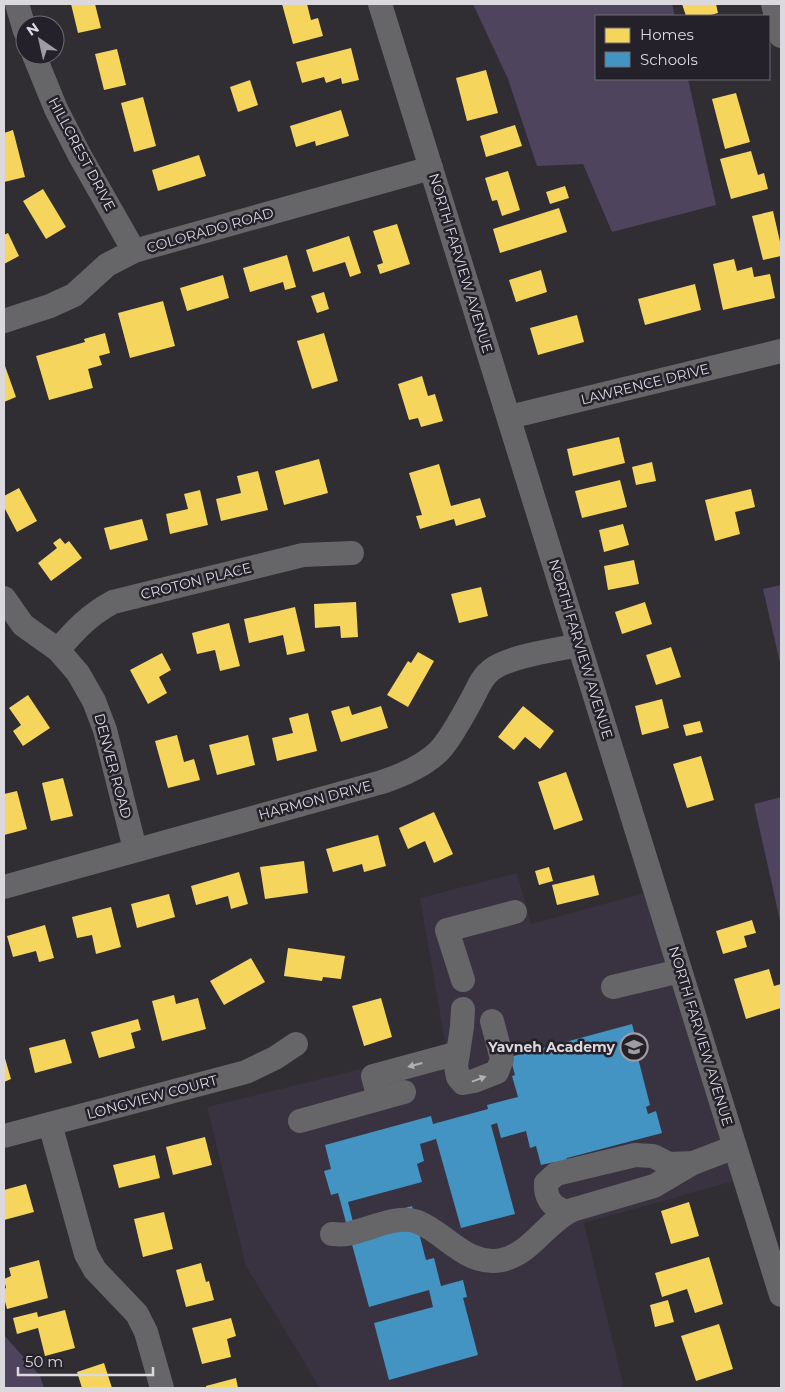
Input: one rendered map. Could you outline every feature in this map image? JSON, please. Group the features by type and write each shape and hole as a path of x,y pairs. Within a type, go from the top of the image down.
{"street":[{"name":"NORTH FARVIEW AVENUE","path":"380,4 781,1295"},
{"path":"772,4 781,36"},
{"name":"HILLCREST DRIVE","path":"38,65 56,108 80,156 134,251"},
{"name":"COLORADO ROAD","path":"4,322 50,306 74,295 107,265 134,251 431,168"},
{"name":"LAWRENCE DRIVE","path":"509,417 781,350"},
{"name":"CROTON PLACE","path":"58,650 74,631 94,613 113,602 303,555 352,553"},
{"name":"DENVER ROAD","path":"4,598 24,625 58,650 78,674 94,701 102,722 135,850"},
{"name":"HARMON DRIVE","path":"4,887 403,775 423,764 440,750 473,698 480,681 492,670 509,661 579,645"},
{"path":"462,980 447,930 515,912"},
{"path":"613,987 680,971"},
{"path":"463,1009 456,1066 458,1077 463,1083 497,1072 502,1059 492,1022"},
{"name":"LONGVIEW COURT","path":"4,1136 246,1072 275,1058 296,1044"},
{"path":"379,1098 372,1076 458,1053"},
{"path":"300,1121 404,1092"},
{"path":"50,1124 86,1254 95,1270 137,1314 146,1332 162,1388"},
{"path":"332,1234 346,1234 401,1220 417,1222 468,1255 482,1261 501,1260 514,1256 525,1249 567,1212 654,1186 693,1162 735,1147"},
{"path":"567,1212 557,1209 546,1194 546,1183 556,1174 635,1155 653,1156 669,1164 693,1162"}],"shaded area":[{"path":"473,4 672,4 675,15 595,15 595,80 688,80 716,205 612,232 583,164 537,166 508,79"},
{"path":"781,585 781,667 763,589"},
{"path":"781,797 781,925 754,804"},
{"path":"517,873 531,924 655,890 745,1178 584,1223 624,1388 320,1388 246,1266 207,1107 446,1048 420,898"},
{"path":"4,1335 40,1376 44,1388 4,1388"}],"building: Homes":[{"path":"71,4 95,4 101,28 78,33"},
{"path":"282,4 307,4 311,20 318,18 323,36 293,44"},
{"path":"682,4 716,4 718,13 711,15 686,15"},
{"path":"351,48 359,80 342,84 341,78 326,83 324,77 302,83 296,62"},
{"path":"117,49 126,85 104,90 95,54"},
{"path":"486,70 498,113 467,121 456,78"},
{"path":"250,80 258,105 238,112 230,87"},
{"path":"736,93 750,142 725,149 712,99"},
{"path":"143,97 156,146 134,152 121,103"},
{"path":"341,110 349,136 316,146 315,141 296,147 290,126"},
{"path":"515,125 522,146 486,157 480,136"},
{"path":"13,130 25,177 4,182 4,133"},
{"path":"751,151 758,175 764,173 768,189 731,199 720,159"},
{"path":"199,155 206,176 158,191 152,170"},
{"path":"508,171 520,210 502,216 497,200 492,201 485,178"},
{"path":"565,186 569,198 550,204 546,192"},
{"path":"43,189 66,227 46,239 23,201"},
{"path":"559,208 567,232 500,253 493,229"},
{"path":"773,211 781,246 781,256 763,260 752,216"},
{"path":"397,224 410,264 380,274 377,265 383,263 373,231"},
{"path":"8,233 19,256 4,264 4,235"},
{"path":"349,236 361,273 350,277 345,262 313,272 306,250"},
{"path":"287,255 296,287 285,290 283,282 250,292 243,268"},
{"path":"734,259 737,271 752,267 754,277 770,274 775,298 723,310 713,264"},
{"path":"541,270 547,292 516,302 509,280"},
{"path":"223,275 229,298 187,311 180,288"},
{"path":"695,284 701,310 645,325 638,299"},
{"path":"324,292 329,309 317,313 311,296"},
{"path":"163,301 175,346 130,358 118,313"},
{"path":"577,315 584,342 538,355 530,328"},
{"path":"105,333 110,353 99,356 102,365 88,369 93,388 49,400 36,356 85,342 84,339"},
{"path":"324,333 338,381 312,389 297,341"},
{"path":"4,366 16,397 4,402"},
{"path":"422,376 428,396 435,394 443,421 421,427 418,418 409,420 398,384"},
{"path":"619,437 625,463 573,476 567,449"},
{"path":"319,459 328,493 284,505 275,471"},
{"path":"652,462 656,481 636,485 632,467"},
{"path":"439,464 451,506 480,498 486,517 456,526 454,519 420,529 416,516 422,515 409,473"},
{"path":"258,471 268,510 221,521 216,499 241,493 237,476"},
{"path":"620,480 627,507 582,518 575,491"},
{"path":"19,488 37,521 17,532 4,507 4,496"},
{"path":"751,489 755,507 735,512 740,534 715,541 705,500"},
{"path":"200,490 208,525 170,534 166,514 188,509 184,494"},
{"path":"142,519 148,540 110,550 104,528"},
{"path":"623,524 629,545 604,552 599,530"},
{"path":"60,538 65,544 69,541 82,558 51,581 38,563 57,548 53,543"},
{"path":"634,560 639,584 608,590 604,566"},
{"path":"481,587 488,616 459,623 451,594"},
{"path":"356,602 358,637 341,638 340,626 315,628 314,604"},
{"path":"645,602 652,624 622,634 615,612"},
{"path":"295,607 305,651 287,655 283,635 249,643 244,619"},
{"path":"229,623 240,666 220,671 215,650 197,654 192,633"},
{"path":"671,647 681,677 656,685 646,655"},
{"path":"418,652 434,661 408,707 387,695 408,661 411,663"},
{"path":"162,653 171,670 159,677 167,693 148,704 130,670"},
{"path":"28,695 50,728 23,746 13,731 21,725 9,708"},
{"path":"662,699 669,728 642,735 635,706"},
{"path":"349,706 352,715 381,706 388,728 341,742 331,711"},
{"path":"523,706 554,731 540,749 525,737 514,750 498,737"},
{"path":"308,713 317,751 277,761 272,738 293,733 289,718"},
{"path":"700,721 703,732 686,736 683,725"},
{"path":"177,735 184,762 194,759 200,780 168,788 155,741"},
{"path":"248,735 255,765 217,775 209,745"},
{"path":"701,756 714,800 687,808 673,764"},
{"path":"566,772 583,820 554,830 538,782"},
{"path":"63,778 73,816 51,821 42,783"},
{"path":"17,791 27,829 4,835 4,794"},
{"path":"434,812 453,854 434,863 425,841 408,849 399,828"},
{"path":"378,835 386,866 364,872 362,864 333,872 326,849"},
{"path":"304,861 308,893 265,899 260,867"},
{"path":"549,867 553,881 539,885 535,871"},
{"path":"239,872 248,904 231,909 228,896 196,905 191,886"},
{"path":"594,875 599,895 557,905 552,885"},
{"path":"169,894 175,917 137,928 131,904"},
{"path":"111,907 121,947 96,954 92,935 77,938 72,917"},
{"path":"752,920 756,933 744,936 747,947 723,954 716,931"},
{"path":"45,925 54,958 39,962 36,951 13,957 7,936"},
{"path":"288,948 345,956 341,979 323,977 322,981 284,976"},
{"path":"251,958 265,982 224,1005 210,981"},
{"path":"769,969 774,986 781,984 781,1008 746,1019 734,979"},
{"path":"174,995 176,1004 198,998 206,1029 162,1041 152,1001"},
{"path":"381,998 392,1037 364,1046 352,1006"},
{"path":"138,1019 141,1030 131,1033 135,1048 99,1058 91,1032"},
{"path":"65,1039 72,1063 35,1073 29,1048"},
{"path":"4,1055 11,1079 4,1082"},
{"path":"205,1137 212,1165 173,1175 166,1147"},
{"path":"155,1155 160,1178 119,1188 113,1165"},
{"path":"26,1184 34,1212 4,1220 4,1190"},
{"path":"689,1202 699,1236 671,1244 661,1211"},
{"path":"164,1212 173,1249 143,1257 134,1219"},
{"path":"709,1257 723,1304 695,1313 687,1289 662,1297 655,1273"},
{"path":"39,1260 48,1298 7,1309 4,1298 4,1289 6,1288 4,1279 11,1276 9,1268"},
{"path":"201,1263 206,1282 209,1281 214,1300 186,1307 176,1270"},
{"path":"668,1300 674,1322 655,1327 650,1305"},
{"path":"65,1310 75,1348 45,1356 38,1328 17,1334 13,1318 37,1312 38,1317"},
{"path":"231,1318 236,1336 227,1339 231,1357 202,1364 192,1328"},
{"path":"719,1324 733,1369 696,1381 681,1336"},
{"path":"104,1363 112,1388 82,1388 77,1372"},
{"path":"236,1378 238,1388 206,1388 206,1386"}],"building: Schools":[{"path":"632,1024 638,1046 630,1048 632,1055 637,1054 650,1105 646,1107 648,1114 656,1111 662,1133 567,1158 565,1161 541,1165 536,1146 530,1148 526,1131 501,1138 497,1123 491,1125 515,1214 461,1228 436,1139 420,1144 424,1161 417,1164 422,1182 348,1202 353,1222 412,1206 426,1260 434,1258 441,1286 463,1280 467,1297 463,1298 478,1355 389,1380 374,1323 433,1307 429,1290 369,1307 338,1193 331,1195 324,1171 331,1169 325,1145 431,1116 433,1124 488,1109 487,1105 518,1097 512,1076 515,1075 510,1057"}],"place":[{"name":"Yavneh Academy","path":"634,1047"}]}
